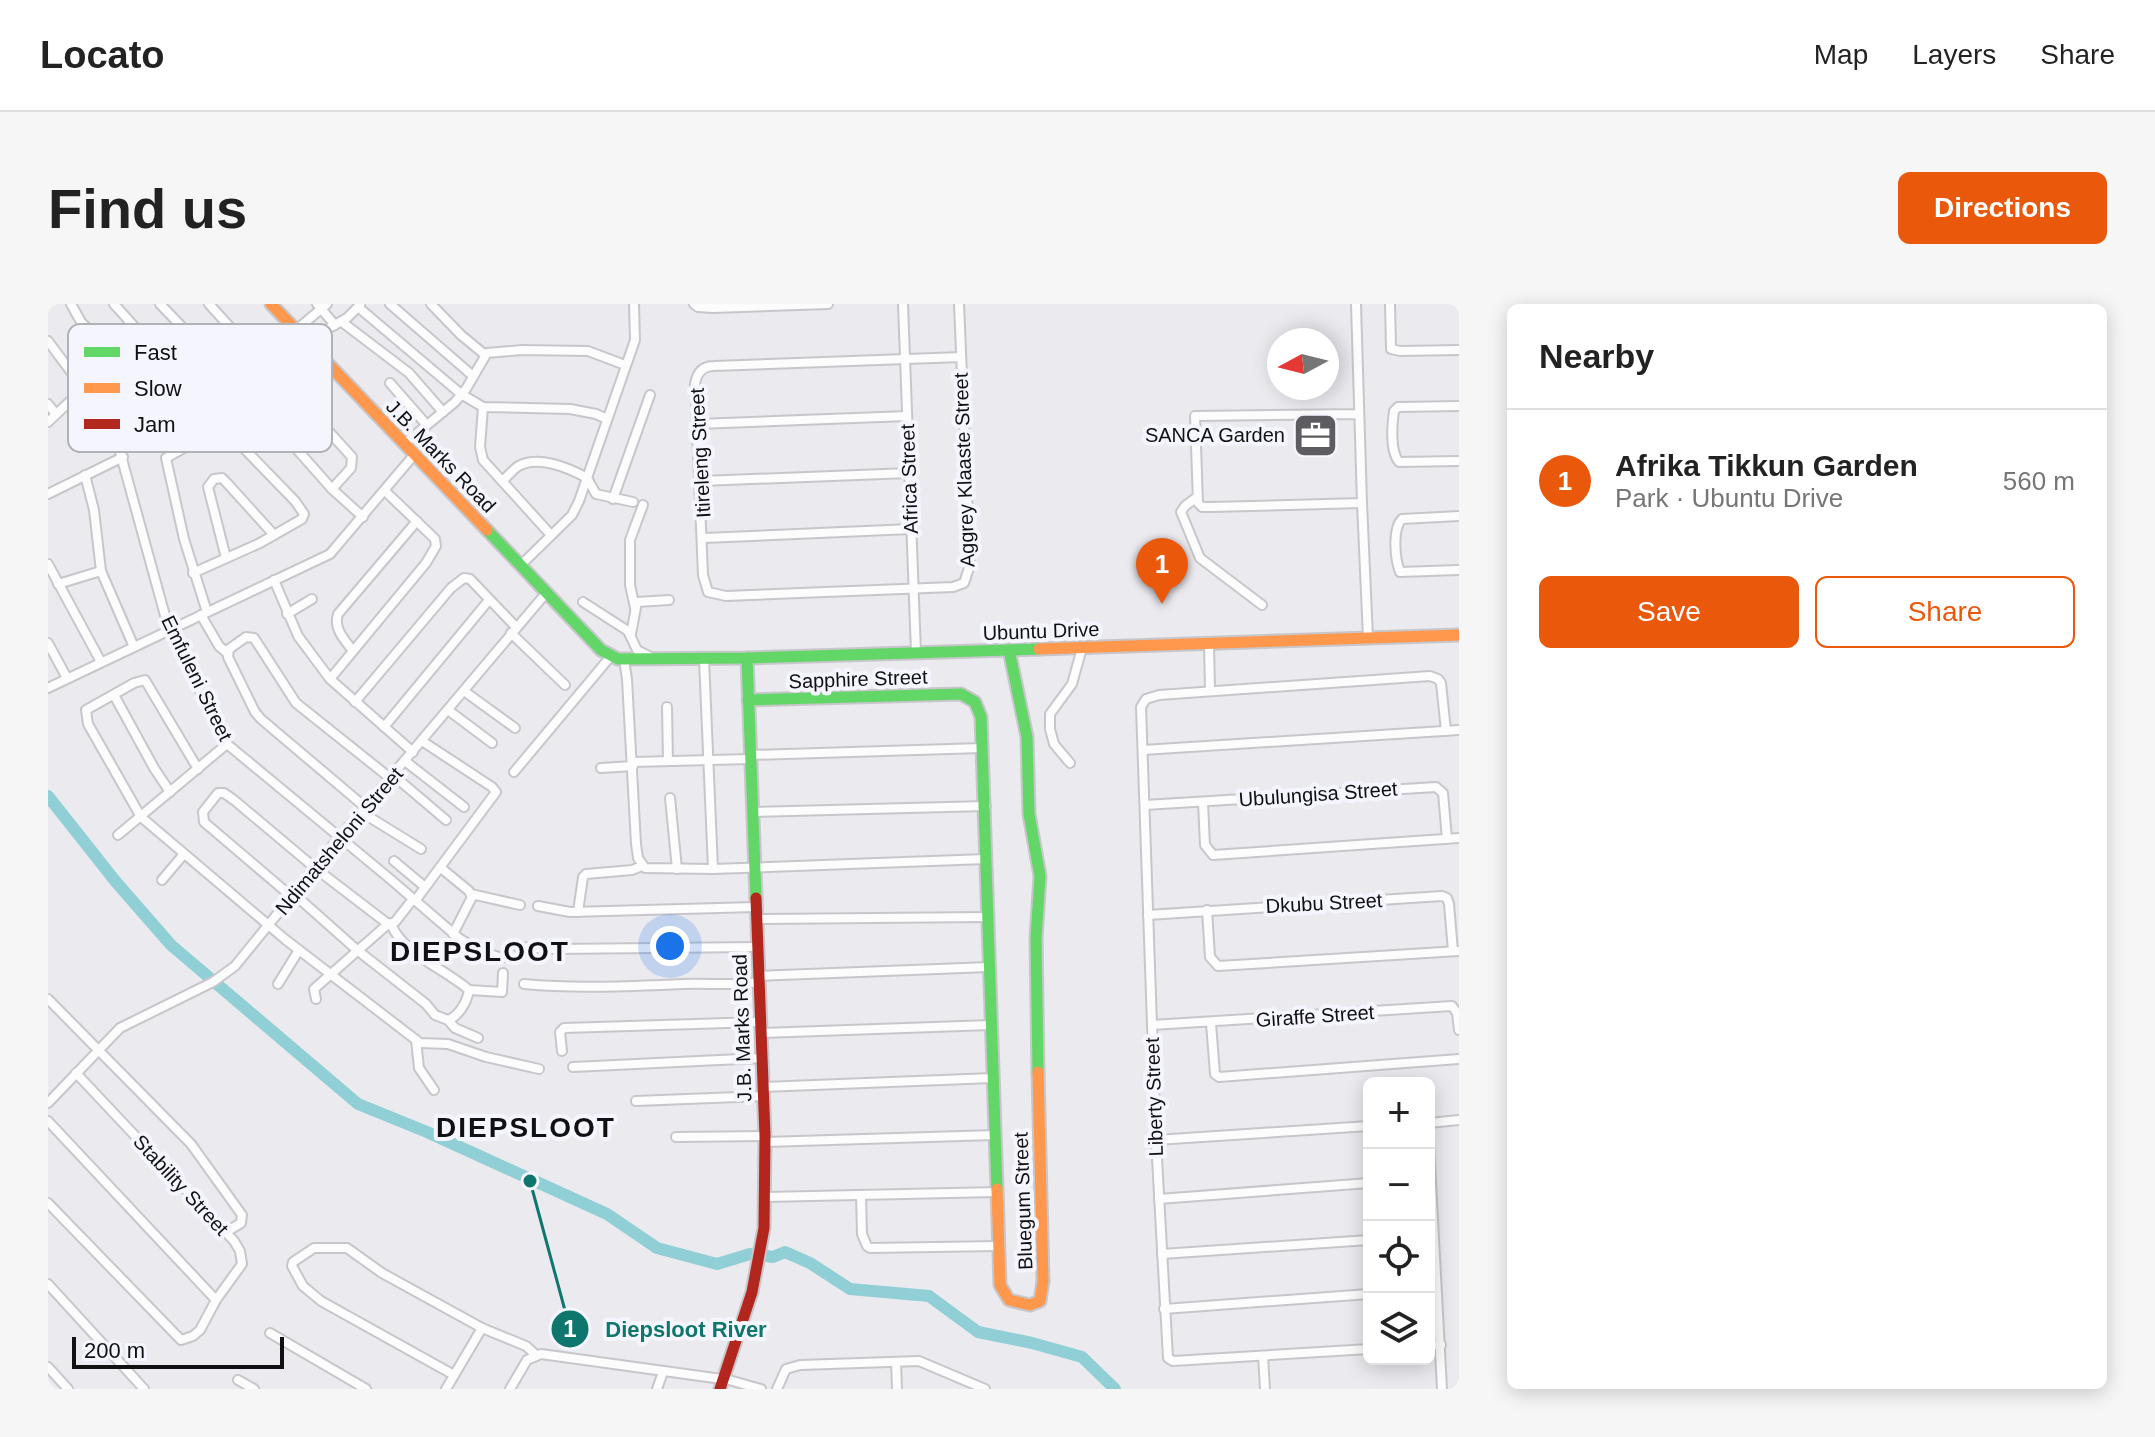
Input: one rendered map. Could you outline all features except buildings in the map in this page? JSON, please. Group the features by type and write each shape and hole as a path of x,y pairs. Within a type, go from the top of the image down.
{"street":[{"path":"71,304 83,324"},
{"path":"114,304 132,324"},
{"path":"160,304 179,324"},
{"path":"209,304 227,324"},
{"name":"J.B. Marks Road","path":"271,304 290,324"},
{"path":"390,304 473,376"},
{"path":"431,304 484,354 522,350 588,351 625,365"},
{"path":"521,565 572,515 635,340 634,304"},
{"path":"694,304 703,308 828,304"},
{"name":"Africa Street","path":"903,304 916,653"},
{"name":"Aggrey Klaaste Street","path":"913,588 953,587 964,583 970,571 959,304"},
{"path":"1356,304 1368,638"},
{"path":"1390,304 1391,349 1459,350"},
{"path":"302,324 321,306 339,323 389,355 443,412"},
{"path":"332,328 359,306 461,394 483,407 570,409 607,419"},
{"name":"Emfuleni Street","path":"48,341 68,367"},
{"path":"404,444 461,394 484,354"},
{"name":"Itireleng Street","path":"913,588 716,596 708,592 704,581 696,380 699,372 708,366 961,357"},
{"name":"J.B. Marks Road","path":"332,368 601,650 624,660"},
{"path":"390,383 425,423"},
{"path":"613,499 650,395"},
{"path":"48,422 68,403"},
{"path":"48,404 56,414"},
{"path":"1459,406 1398,407 1393,412 1394,455 1397,461 1459,461"},
{"path":"483,407 483,460 551,535"},
{"path":"1359,414 1195,416 1197,497 1198,503 1206,507 1362,503"},
{"path":"698,424 907,416"},
{"path":"332,435 353,461 351,468 332,489"},
{"name":"Emfuleni Street","path":"121,452 169,630 227,744 453,934 480,951 502,958"},
{"path":"177,452 166,458 204,614 219,646 228,654 255,712 363,810 421,849"},
{"path":"193,573 302,519 303,509 248,452"},
{"path":"299,452 332,489 363,517"},
{"path":"48,688 330,554 414,455"},
{"path":"48,494 123,457"},
{"path":"502,481 517,467 535,463 557,465 587,478 596,494 638,503 630,540 630,585 635,608 631,634 637,650 657,660"},
{"path":"701,481 909,473"},
{"path":"85,475 94,510 101,571 134,647"},
{"path":"226,558 208,487 214,479 222,478 274,535"},
{"path":"330,679 433,554 436,546 435,539 385,491"},
{"path":"1197,497 1183,508 1181,514 1200,558 1262,605"},
{"path":"1459,516 1400,520 1397,525 1397,555 1398,569 1402,573 1459,570"},
{"path":"353,651 338,631 338,614 417,521"},
{"path":"704,538 911,529"},
{"path":"48,564 101,662"},
{"path":"58,584 101,571"},
{"path":"355,702 457,582 464,578 470,579 565,685"},
{"path":"274,580 303,644 330,679 413,752"},
{"name":"Ndimatsheloni Street","path":"48,1103 129,1022 225,975 547,592"},
{"path":"287,614 312,599"},
{"path":"384,727 489,600"},
{"path":"635,608 641,600 669,600"},
{"path":"583,602 631,634"},
{"name":"Ubuntu Drive","path":"624,660 1459,635"},
{"path":"228,654 229,649 246,637 254,638 296,703 446,820"},
{"path":"48,643 67,678"},
{"path":"1209,644 1210,690"},
{"path":"1070,763 1054,744 1050,714 1072,684 1082,648"},
{"name":"Bluegum Street","path":"968,696 979,711 986,806 1000,1285 1004,1294 1017,1304 1030,1305 1040,1301 1043,1281 1036,938 1040,876 1029,814 1027,737 1009,650"},
{"path":"514,772 611,656"},
{"name":"J.B. Marks Road","path":"722,1384 749,1305 764,1236 765,1139 747,658"},
{"path":"704,659 713,869"},
{"path":"624,660 636,844 642,866"},
{"name":"Liberty Street","path":"1363,1349 1170,1360 1166,1352 1141,707 1146,699 1159,695 1433,676 1441,683 1446,731"},
{"path":"198,769 145,680 88,706 85,717 141,817 299,950 416,1040 426,1044 448,1044 486,1057 539,1069"},
{"path":"464,691 515,728"},
{"path":"114,695 170,792"},
{"name":"Sapphire Street","path":"748,700 968,696"},
{"path":"667,707 668,761"},
{"path":"448,710 492,743"},
{"path":"1143,750 1459,730"},
{"path":"316,999 314,989 414,900 496,792 422,741"},
{"path":"118,835 227,744"},
{"path":"601,768 668,761 982,748"},
{"path":"405,761 464,807"},
{"name":"Ubulungisa Street","path":"1145,805 1436,787 1443,793 1447,839"},
{"path":"478,1038 435,1015 426,1004 208,826 202,818 206,808 218,793 226,793 315,868 390,924 408,948 469,990 502,992 503,973"},
{"path":"670,798 677,869"},
{"path":"1203,803 1205,845 1213,855 1459,838"},
{"path":"752,812 986,806"},
{"path":"162,880 184,854"},
{"path":"578,912 586,874 632,870 642,866 652,870 713,869 986,859"},
{"path":"394,861 425,887"},
{"path":"441,868 471,894 520,905"},
{"path":"453,934 472,900 471,894"},
{"name":"Dkubu Street","path":"1148,915 1442,896 1447,898 1449,904 1456,951"},
{"path":"538,906 578,912 988,917"},
{"path":"1207,910 1210,957 1218,966 1456,951"},
{"path":"518,947 757,947"},
{"path":"278,984 299,950"},
{"path":"524,984 562,988 730,986 758,979 989,967"},
{"path":"448,1020 460,1011 469,990"},
{"path":"48,999 203,1159 242,1215 241,1223 226,1232"},
{"name":"Giraffe Street","path":"1152,1025 1452,1006 1456,1009 1459,1030"},
{"path":"48,1016 57,1007"},
{"path":"1211,1023 1213,1067 1219,1077 1459,1059"},
{"path":"562,1051 560,1032 564,1028 991,1025"},
{"path":"416,1040 419,1068 434,1090"},
{"path":"573,1067 761,1058"},
{"name":"Stability Street","path":"48,1203 176,1337 187,1339 200,1330 216,1300 242,1264 240,1251 226,1232 76,1073"},
{"path":"636,1101 993,1078"},
{"path":"1435,1122 1459,1120"},
{"path":"48,1121 216,1300"},
{"path":"1156,1140 1363,1126"},
{"path":"676,1137 765,1139 995,1135"},
{"path":"1159,1199 1363,1183"},
{"path":"765,1197 997,1192"},
{"path":"861,1195 863,1238 870,1248 998,1246"},
{"path":"1162,1254 1363,1240"},
{"path":"454,1375 321,1301 303,1286 292,1269 293,1262 314,1248 341,1246 354,1251 382,1273 482,1328 526,1346 536,1355"},
{"path":"48,1284 144,1389"},
{"path":"1434,1293 1441,1345 1442,1389"},
{"path":"1164,1309 1363,1294"},
{"path":"446,1389 482,1328"},
{"path":"270,1333 366,1389"},
{"path":"1435,1345 1441,1345"},
{"path":"510,1389 527,1360 536,1355 551,1355 761,1389"},
{"path":"1263,1356 1265,1389"},
{"path":"777,1389 786,1369 800,1365 919,1361 985,1389"},
{"path":"896,1362 897,1389"},
{"path":"48,1367 68,1389"},
{"path":"657,1389 663,1372"},
{"path":"953,1376 953,1389"},
{"path":"238,1380 254,1389"}],"waterway":[{"path":"48,796 171,945 358,1104 607,1214 657,1248 717,1264 750,1254 773,1257 785,1252 810,1263 850,1289 929,1296 978,1332 1082,1357 1115,1389"}],"traffic: fast":[{"path":"487,530 601,650 618,659 1039,649"},
{"path":"1009,650 1027,737 1029,814 1040,876 1036,938 1038,1072"},
{"path":"747,658 756,898"},
{"path":"748,700 961,694 975,702 981,717 997,1189"}],"traffic: slow":[{"path":"271,304 290,324"},
{"path":"332,368 487,530"},
{"path":"1039,649 1459,635"},
{"path":"997,1189 1000,1285 1009,1300 1030,1305 1040,1301 1043,1281 1038,1072"}],"traffic: jam":[{"path":"720,1389 752,1292 764,1228 765,1136 756,898"}],"place":[{"name":"SANCA Garden","path":"1316,435"},
{"name":"Afrika Tikkun Garden","path":"1162,604"},
{"name":"Diepsloot River","path":"530,1181"}],"district":[{"name":"DIEPSLOOT","path":"480,951"},
{"name":"DIEPSLOOT","path":"526,1127"}]}
